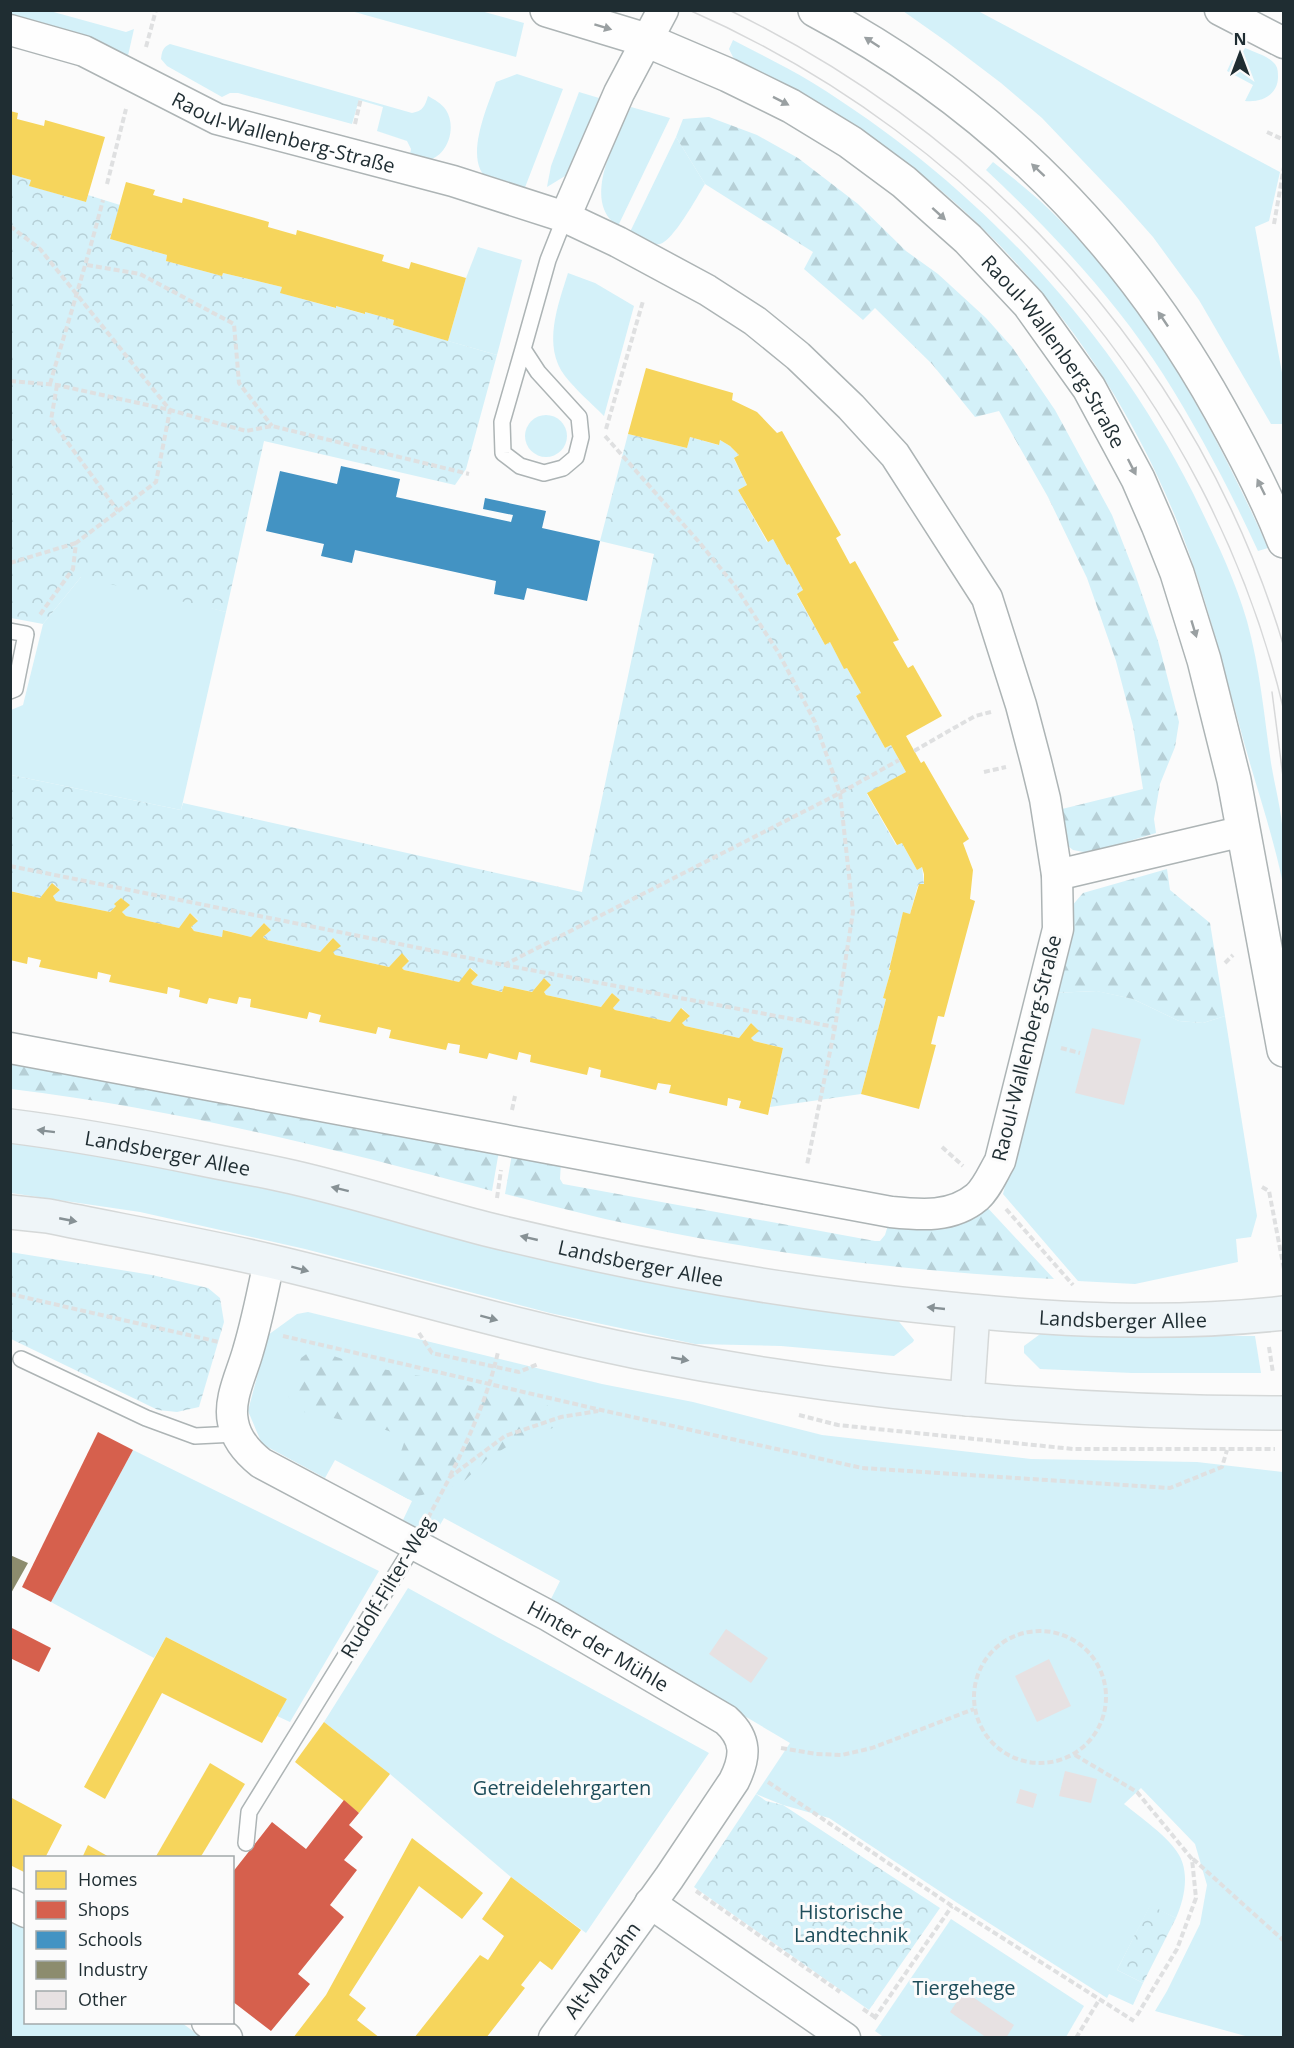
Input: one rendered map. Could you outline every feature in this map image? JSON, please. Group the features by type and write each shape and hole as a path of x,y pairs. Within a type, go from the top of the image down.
{"main road":[{"name":"Raoul-Wallenberg-Straße","path":"547,10 646,40 739,80 791,106 850,142 904,182 952,225 1029,304 1089,388 1138,478 1158,525 1177,573 1204,660 1234,780 1284,1050"},
{"path":"815,10 860,34 921,74 987,125 1053,184 1105,242 1160,313 1201,375 1244,453 1284,541"},
{"name":"Landsberger Allee","path":"10,1126 150,1148 290,1176 486,1228 620,1260 801,1292 973,1312 1098,1320 1276,1325"},
{"path":"10,1212 48,1216 270,1261 498,1320 636,1352 772,1375 967,1399 1178,1411 1284,1413"},
{"path":"967,1399 973,1312"}],"street":[{"path":"565,217 619,93 663,10"},
{"path":"1220,10 1284,44"},
{"name":"Raoul-Wallenberg-Straße","path":"10,30 84,51 217,119 453,181 565,217 669,268 755,321 798,356 851,407 895,455 987,598 1021,705 1045,799 1057,875 1058,929 1000,1161 977,1197 954,1211 924,1215 891,1212 801,1195"},
{"path":"1057,875 1244,831"},
{"path":"10,1048 801,1195"},
{"name":"Hinter der Mühle","path":"270,1261 232,1405 232,1421 236,1434 248,1453 261,1463 549,1616 726,1720 740,1735 743,1754 739,1772 650,1903"},
{"path":"650,1903 857,2032"},
{"name":"Alt-Marzahn","path":"554,2037 650,1903"},
{"path":"10,1904 24,1911"},
{"path":"210,2024 227,2037"}],"lane":[{"path":"523,349 538,372 579,417 581,437 576,457 563,468 544,472 520,466 503,453 502,422 548,260 565,217"},
{"path":"10,691 15,689 18,632"},
{"path":"21,1359 146,1418 195,1436 236,1434"},
{"name":"Rudolf-Filter-Weg","path":"246,1843 249,1812 414,1545"}],"path":[{"path":"107,184 125,113 137,78"},
{"path":"1267,132 1284,140"},
{"path":"1274,224 1284,167"},
{"path":"50,384 76,292 87,265 103,200"},
{"path":"10,226 40,249 170,410 156,482 76,543 10,563"},
{"path":"87,265 140,274 234,324 239,383 272,426"},
{"path":"644,301 604,436 699,542 728,578 778,652 815,722 840,794 853,912 835,1027 801,1195"},
{"path":"10,381 57,385 170,410 246,431 272,426 469,474"},
{"path":"57,385 51,420 118,512"},
{"path":"18,632 73,570 76,543"},
{"path":"914,751 975,716 1021,705"},
{"path":"504,965 840,794 899,760"},
{"path":"10,866 504,965 835,1027"},
{"path":"495,1206 502,1164"},
{"path":"986,1186 1074,1285"},
{"path":"1262,1187 1269,1191 1284,1269"},
{"path":"10,1294 490,1384 862,1468 1170,1488 1222,1467 1227,1450 1271,1449"},
{"path":"413,1325 432,1353 519,1372 541,1363"},
{"path":"1273,1373 1276,1325"},
{"path":"450,1477 471,1434 490,1384 499,1347"},
{"name":"Rudolf-Filter-Weg","path":"414,1545 450,1477 505,1436 561,1417 601,1410"},
{"path":"1049,1630 1090,1652 1107,1684 1098,1732 1075,1755 1046,1764 1019,1761 985,1736 974,1709 976,1678 988,1654 1011,1636 1049,1630"},
{"path":"781,1748 816,1754 842,1755 872,1748 974,1709"},
{"path":"1075,1755 1137,1792 1192,1859 1284,1941"},
{"path":"760,1776 952,1906 1098,2000 1135,2019 1177,1948 1196,1898 1192,1859"},
{"path":"696,1891 846,1997"},
{"path":"857,2032 875,2017 952,1906"},
{"path":"1076,2037 1098,2000"},
{"path":"856,2004 875,2017"}],"green space":[{"path":"10,11 50,11 126,32 134,29 127,60 11,17"},
{"path":"351,11 481,11 524,23 516,57"},
{"path":"903,11 978,11 1280,172 1269,221 1255,227 1283,378 1283,424 1271,424 1199,300 1153,237 1122,202 1042,118 1001,83"},
{"path":"733,40 813,83 872,122 928,165 981,212 1031,262 1077,315 1120,371 1159,431 1193,493 1223,556 1242,604 1255,656 1281,818 1284,848 1283,884 1212,624 1188,550 1157,475 1103,377 1072,331 1037,287 960,207 884,145 858,127 735,61 729,49"},
{"path":"170,44 412,113 423,107 428,96 446,110 451,124 449,140 441,153 435,157 426,160 409,160 411,149 407,141 377,131 383,107 359,100 352,124 238,93 230,93 222,97 167,66 161,59 163,50"},
{"path":"1245,48 1268,58 1278,70 1275,89 1268,97 1257,101 1245,101 1253,85 1227,71 1232,60 1237,62"},
{"path":"517,74 563,89 524,190 492,182 483,174 478,163 477,149 483,120 496,82"},
{"path":"579,92 599,98 572,166 565,176 547,187 551,166"},
{"path":"631,107 670,118 618,226 607,215 602,201 602,185 611,151"},
{"path":"709,117 757,135 798,158 858,204 906,251 938,274 986,318 1012,347 1055,410 1112,515 1158,641 1179,722 1175,747 1160,784 1154,819 1156,833 1089,853 1073,850 1062,841 1056,814 1062,809 1143,789 1133,726 1116,661 1087,578 1048,497 999,411 975,417 932,364 875,308 863,320 804,269 813,252 705,184 676,137 683,119"},
{"path":"676,137 705,184 671,235 660,244 653,244 630,232"},
{"path":"993,162 1062,222 1095,257 1125,295 1180,376 1204,418 1268,548 1258,551 1201,439 1144,346 1081,267 1035,217 986,170"},
{"path":"10,174 31,180 30,186 86,202 88,195 120,205 110,239 167,255 166,261 222,276 223,273 282,287 281,293 335,308 336,306 394,320 393,325 497,355 466,469 455,485 264,441 226,612 81,577 43,624 11,618"},
{"path":"478,247 522,260 497,355 448,341 466,278"},
{"path":"568,273 595,283 634,306 604,416 565,376 554,352 554,325"},
{"path":"546,415 561,421 567,436 561,451 546,457 531,451 525,436 531,421"},
{"path":"628,434 687,448 690,437 718,445 720,440 739,455 734,459 747,485 738,490 767,542 773,539 787,565 789,564 803,590 797,595 825,645 830,642 844,668 847,668 861,693 856,696 885,748 891,745 906,772 867,794 896,845 902,843 917,870 922,867 924,884 918,885 910,914 903,913 883,998 886,999 861,1094 770,1107 783,1048 754,1041 751,1038 758,1031 751,1023 739,1038 685,1026 682,1023 690,1016 682,1008 670,1022 615,1010 613,1008 620,1000 612,993 601,1007 546,995 544,992 551,985 544,978 532,992 504,986 502,992 473,985 471,983 478,975 471,968 459,982 404,970 402,968 409,960 402,954 389,967 335,955 333,938 320,952 267,940 263,937 271,930 264,923 251,937 224,930 222,937 194,931 191,927 198,920 190,913 179,928 126,916 122,912 129,905 121,898 110,912 56,901 53,896 60,890 53,883 40,898 11,891 11,775 181,810 183,803 582,892 654,554 600,541"},
{"path":"170,446 211,608 226,612 181,810 11,775 11,710 23,705 43,624 81,577"},
{"path":"1167,869 1170,890 1210,923 1225,1016 1203,1023 1179,1021 1133,999 1096,991 1053,993 1070,908 1083,893"},
{"path":"1097,991 1133,999 1179,1021 1203,1023 1225,1016 1257,1216 1251,1237 1236,1239 1238,1262 1135,1284 1078,1281 1003,1194 1053,993"},
{"path":"10,1063 499,1151 492,1191 253,1131 133,1107 11,1089"},
{"path":"10,1138 198,1171 896,1318 914,1340 894,1356 781,1346 695,1344 550,1313 305,1249 140,1212 11,1193"},
{"path":"512,1154 561,1162 560,1179 563,1184 875,1241 880,1241 885,1235 889,1222 985,1205 1054,1279 949,1272 845,1261 741,1246 604,1219 505,1194"},
{"path":"10,1252 152,1275 208,1288 220,1298 224,1322 199,1407 177,1412 158,1410 11,1339"},
{"path":"308,1312 602,1384 693,1402 822,1435 1031,1459 1197,1462 1283,1472 1283,2037 1249,2037 1155,2011 1200,1924 1207,1885 1195,1844 1141,1788 1124,1804 1175,1848 1182,1862 1185,1879 1176,1918 1150,1906 1117,1970 1143,1983 1133,2005 1109,1994 1107,1998 829,1818 783,1805 756,1794 790,1743 550,1601 560,1581 444,1518 433,1537 403,1520 412,1501 335,1460 325,1478 262,1444 248,1411 268,1335 297,1314"},
{"path":"1043,1332 1106,1335 1255,1336 1261,1373 1132,1373 1040,1369 1024,1353 1024,1346"},
{"path":"313,1349 360,1365 544,1402 565,1423 508,1446 487,1459 461,1484 408,1499 390,1489 406,1437 377,1427 299,1411 288,1396 301,1358"},
{"path":"133,1450 379,1571 290,1722 277,1716 287,1699 166,1637 154,1658 51,1602"},
{"name":"Getreidelehrgarten","path":"408,1588 709,1753 586,1933 511,1877 390,1774 324,1722"},
{"name":"Historische Landtechnik","path":"756,1794 766,1801 783,1805 940,1908 869,2010 694,1887"},
{"path":"1150,1905 1176,1918 1143,1983 1117,1970"},
{"name":"Tiergehege","path":"951,1919 1084,2006 1066,2037 885,2038 875,2031"},
{"path":"10,1920 24,1927 24,2024 183,2024 201,2037 11,2037"}],"building: Homes":[{"path":"10,111 18,113 17,119 44,126 45,120 105,137 86,202 29,186 31,180 10,174"},
{"path":"126,182 155,190 153,195 182,203 183,198 269,222 268,227 296,235 297,230 384,255 382,261 409,269 411,262 466,278 448,341 393,325 394,320 280,293 282,287 223,273 222,276 166,261 167,255 110,239"},
{"path":"646,368 733,393 732,400 757,412 777,433 782,431 841,535 836,538 850,564 855,561 899,640 893,642 908,668 913,665 942,716 906,736 921,763 924,761 969,839 963,843 973,870 970,899 975,901 944,1017 938,1016 931,1044 936,1045 919,1109 861,1094 886,999 883,998 903,912 910,914 919,884 924,884 922,867 917,870 902,843 897,845 867,793 906,772 891,745 885,748 856,696 861,693 847,668 844,669 830,642 825,645 797,594 803,590 789,564 787,565 773,539 768,542 738,490 747,485 734,458 739,455 720,440 719,445 690,437 687,448 628,434"},
{"path":"52,883 60,890 53,896 56,901 110,912 121,898 130,905 122,912 126,916 179,928 190,913 198,921 191,927 194,931 222,937 223,930 251,937 264,923 271,930 263,937 267,940 320,952 333,938 341,946 333,952 335,955 389,967 402,953 409,961 402,968 404,970 459,982 470,968 478,975 471,983 473,985 502,992 504,986 532,992 544,978 551,985 544,992 546,995 601,1007 612,993 620,1000 613,1008 615,1010 670,1022 681,1008 690,1016 682,1023 685,1026 739,1038 751,1023 759,1031 751,1038 754,1041 783,1048 768,1115 739,1108 741,1101 728,1098 727,1106 669,1093 671,1085 658,1083 656,1090 600,1077 601,1070 589,1067 587,1075 530,1062 531,1055 519,1052 517,1060 489,1053 487,1059 459,1053 460,1045 448,1043 446,1050 389,1038 391,1030 378,1027 376,1034 319,1022 321,1015 309,1012 307,1019 250,1007 251,999 239,997 237,1004 209,998 207,1004 179,997 180,990 168,987 167,994 109,982 111,975 98,972 97,979 39,967 41,960 28,957 27,964 10,960 10,891 40,898"},
{"path":"166,1637 287,1699 262,1743 162,1693 105,1799 84,1787"},
{"path":"324,1722 390,1774 359,1813 295,1762"},
{"path":"210,1763 245,1784 201,1856 156,1856"},
{"path":"10,1797 62,1825 46,1856 24,1856 24,1872 10,1865"},
{"path":"412,1838 483,1893 462,1919 419,1886 349,1995 366,2008 357,2020 380,2038 293,2038 326,1995"},
{"path":"88,1845 107,1856 83,1856"},
{"path":"511,1877 581,1930 552,1970 540,1961 521,1985 525,1988 486,2038 414,2038 480,1955 488,1960 504,1936 482,1919"}],"building: Shops":[{"path":"98,1432 133,1450 51,1602 22,1587"},
{"path":"10,1627 51,1648 39,1672 10,1658"},
{"path":"344,1800 359,1813 349,1825 363,1837 344,1860 357,1870 330,1905 344,1917 298,1974 310,1984 271,2031 234,2003 234,1870 272,1822 306,1849"}],"building: Schools":[{"path":"341,466 400,479 396,497 511,522 513,515 483,509 485,498 546,511 542,528 600,541 587,601 527,588 524,600 494,594 496,581 355,550 352,563 321,556 324,544 266,531 280,471 337,484"}],"building: Industry":[{"path":"10,1555 28,1563 10,1595"}],"building: Other":[{"path":"1092,1028 1141,1039 1124,1105 1075,1093"},
{"path":"726,1629 768,1658 751,1683 709,1654"},
{"path":"1049,1659 1071,1706 1037,1722 1015,1676"},
{"path":"1065,1771 1097,1779 1091,1803 1059,1796"},
{"path":"1020,1789 1037,1794 1033,1808 1016,1803"},
{"path":"964,1991 1014,2025 1006,2038 987,2038 950,2012"}],"tram line":[{"path":"689,10 795,64 895,130 986,206 1068,291 1140,385 1201,487 1249,596 1284,711"},
{"path":"729,10 825,63 915,124 998,193 1073,271 1140,355 1198,446 1247,544 1284,647"},
{"path":"1272,692 1284,784"}]}
